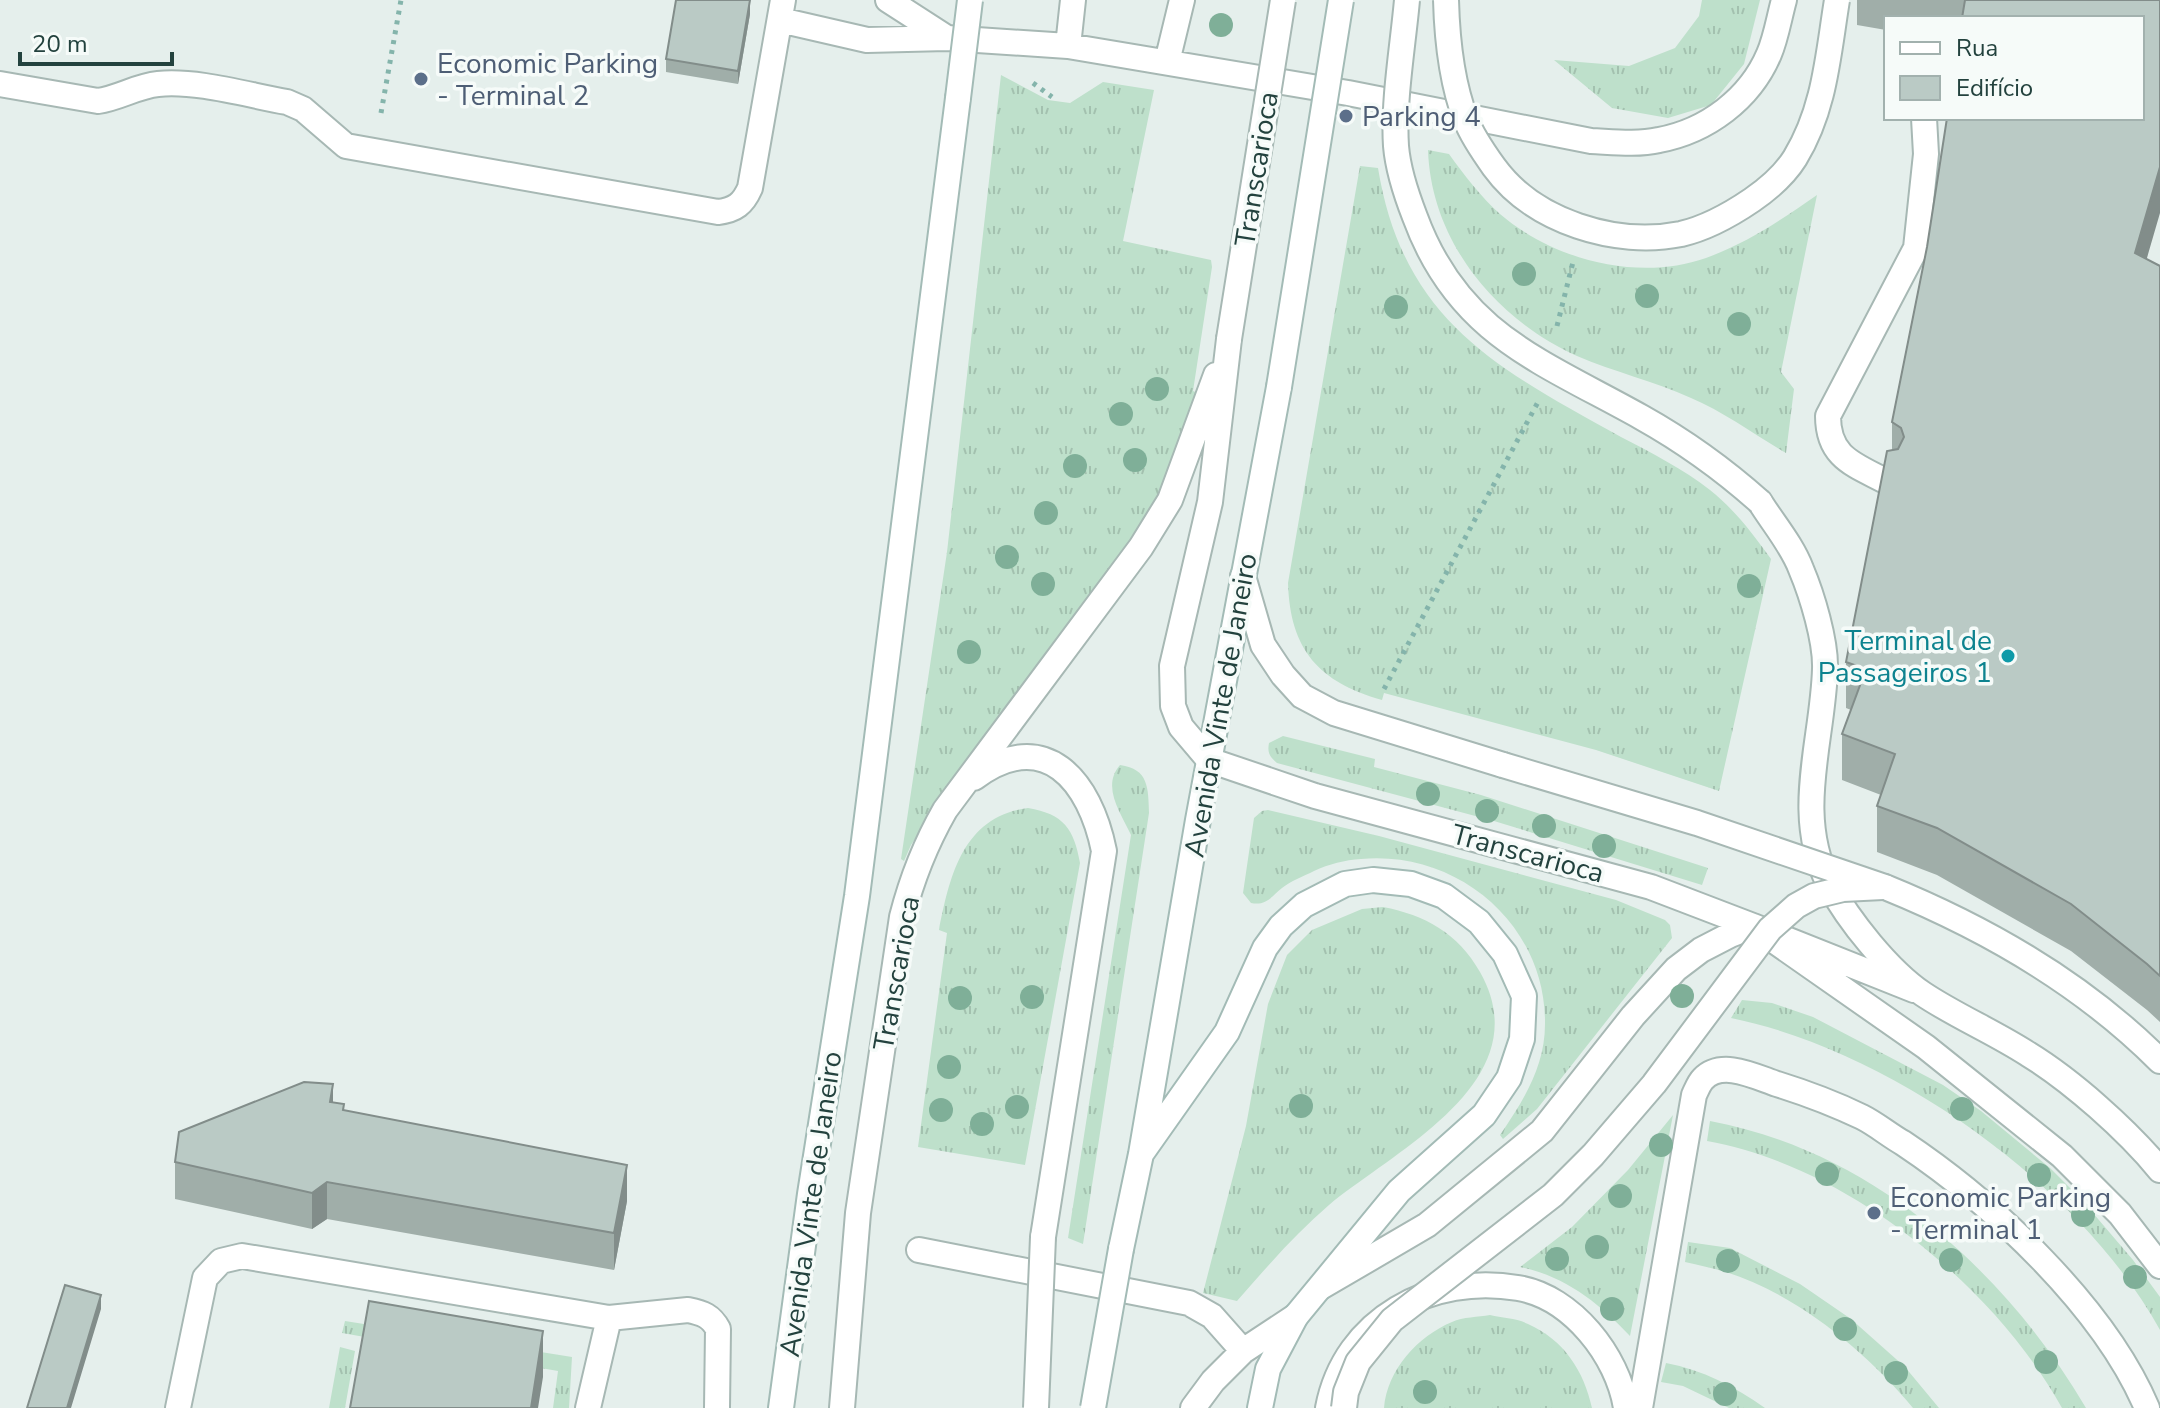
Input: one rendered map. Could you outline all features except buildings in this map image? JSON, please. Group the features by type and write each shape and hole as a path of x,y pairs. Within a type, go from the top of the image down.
{"street":[{"path":"888,0 947,38"},
{"name":"Avenida Vinte de Janeiro","path":"781,1408 810,1194 857,896 970,0"},
{"path":"1068,46 1073,0"},
{"path":"1167,62 1182,0"},
{"name":"Transcarioca","path":"1283,0 1229,339 1210,502 1172,666 1173,706 1181,727 1209,760 1315,796 1651,887 1753,926 1983,1090 2062,1156 2120,1214 2160,1266"},
{"name":"Avenida Vinte de Janeiro","path":"1093,1408 1279,387 1341,0"},
{"path":"1407,0 1396,146 1405,192 1440,273 1475,314 1513,347 1685,444 1728,472 1760,502 1801,567 1819,626 1826,667 1811,774 1811,817 1817,851 1828,881 1866,940 1920,992"},
{"path":"1446,0 1458,92 1466,122 1496,169 1519,192 1565,221 1617,236 1648,237 1681,234 1714,223 1765,191 1794,161 1813,125 1823,91 1837,0"},
{"path":"0,84 98,101 153,84 175,83 287,102 303,109 346,146 718,212 738,206 750,188 782,10 867,40 947,38 1068,46 1348,93 1591,141 1629,143 1660,140 1710,120 1729,108 1745,93 1769,53 1784,0"},
{"path":"1889,483 1843,458 1833,446 1828,432 1828,416 1916,248 1926,154 1924,120"},
{"name":"Transcarioca","path":"842,1408 858,1213 902,917 925,845 945,810 1141,547 1170,500 1229,339"},
{"path":"1243,576 1263,645 1302,696 1334,713 1697,823 1885,887 1945,911 2023,954 2091,1001 2160,1061"},
{"path":"962,787 990,766 1014,758 1036,758 1057,766 1074,780 1089,799 1099,825 1104,851 1043,1237 1036,1408"},
{"path":"1141,1154 1227,1032 1265,948 1281,926 1304,905 1345,884 1373,880 1411,884 1444,896 1479,922 1505,954 1524,996 1522,1039 1509,1078 1484,1115 1399,1191 1296,1316 1268,1369 1260,1408"},
{"path":"1344,1408 1346,1392 1358,1362 1392,1320 1553,1195 1593,1155 1654,1084 1770,929 1796,906 1814,896 1843,889 1885,887"},
{"path":"1316,1291 1427,1225 1542,1131 1633,1016 1676,969 1701,950 1753,926 1920,992 2030,1055 2097,1106 2160,1170"},
{"path":"1640,1408 1694,1095 1703,1079 1731,1069 1802,1091 1864,1118 1933,1163 1992,1210 2050,1269 2105,1335 2147,1408"},
{"path":"919,1250 1189,1303 1212,1316 1243,1351"},
{"path":"178,1408 205,1278 213,1267 230,1257 242,1256 609,1318 688,1310 706,1314 713,1320 720,1338 717,1408"},
{"path":"1328,1408 1341,1366 1370,1327 1407,1301 1480,1285 1520,1288 1548,1300 1588,1329 1607,1355 1624,1391 1626,1408"},
{"path":"1193,1408 1213,1381 1243,1351 1296,1316"},
{"path":"588,1408 609,1318"}],"path":[{"path":"375,152 401,0"},
{"path":"1387,697 1384,686 1542,393"}],"green space":[{"path":"1702,0 1760,0 1744,64 1711,105 1668,118 1612,108 1554,60 1629,66 1675,48 1699,16"},
{"path":"1001,75 1048,100 1070,103 1103,82 1154,90 1123,241 1211,260 1193,391 1200,394 1152,516 996,719 911,845 904,861 901,859 947,552"},
{"path":"1428,150 1449,154 1500,214 1545,244 1598,262 1625,267 1680,265 1706,258 1750,238 1817,195 1781,372 1794,389 1786,453 1703,404 1577,356 1520,321 1495,299 1455,245 1441,215 1432,183"},
{"path":"1360,166 1378,168 1391,221 1409,265 1433,302 1463,334 1535,388 1700,482 1736,514 1771,559 1719,791 1596,750 1384,693 1382,700 1360,693 1325,673 1302,645 1290,607 1288,583"},
{"path":"1283,736 1375,759 1374,767 1481,795 1708,868 1702,885 1494,821 1277,763 1268,750 1269,743"},
{"path":"1120,765 1142,775 1147,788 1149,813 1083,1244 1068,1238 1131,835 1112,791 1112,782"},
{"path":"1028,808 1050,814 1065,825 1074,841 1080,863 1025,1165 918,1147 947,933 939,930 948,889 963,852 974,836 988,823"},
{"path":"1268,810 1379,836 1616,900 1665,920 1670,925 1672,938 1537,1109 1503,1139 1500,1135 1537,1069 1545,1024 1541,988 1530,955 1513,925 1489,901 1462,881 1430,867 1397,859 1361,859 1331,864 1289,883 1264,902 1251,903 1243,893 1254,818"},
{"path":"1383,907 1413,915 1439,928 1471,958 1480,972 1494,1011 1492,1046 1477,1078 1453,1108 1423,1135 1316,1216 1237,1301 1203,1293 1246,1126 1268,1004 1287,955 1312,930 1362,909"},
{"path":"1742,1000 1772,1003 1813,1017 1943,1085 1981,1111 2050,1168 2133,1260 2160,1297 2160,1330 2125,1276 2082,1225 2032,1176 1976,1132 1916,1093 1855,1060 1792,1035 1731,1018"},
{"path":"1673,1115 1630,1336 1580,1292 1552,1277 1520,1267 1572,1227 1628,1170"},
{"path":"1710,1121 1769,1136 1825,1159 1878,1189 1928,1224 1974,1264 2016,1309 2053,1357 2086,1408 2062,1408 2033,1362 1998,1318 1957,1276 1912,1238 1863,1204 1812,1176 1760,1155 1707,1141"},
{"path":"1688,1242 1730,1248 1800,1284 1851,1319 1905,1367 1939,1408 1913,1408 1852,1346 1804,1310 1778,1295 1726,1272 1685,1262"},
{"path":"1490,1315 1524,1322 1562,1348 1578,1369 1592,1408 1384,1408 1391,1380 1416,1345 1452,1322"},
{"path":"345,1321 572,1357 569,1408 553,1408 558,1371 342,1333"},
{"path":"340,1347 355,1351 345,1408 329,1408"},
{"path":"1666,1363 1718,1380 1765,1408 1729,1408 1683,1386 1661,1382"}],"place":[{"name":"Economic Parking - Terminal 2","path":"421,79"},
{"name":"Parking 4","path":"1346,116"},
{"name":"Terminal de Passageiros 1","path":"2008,656"},
{"name":"Economic Parking - Terminal 1","path":"1874,1213"}]}
